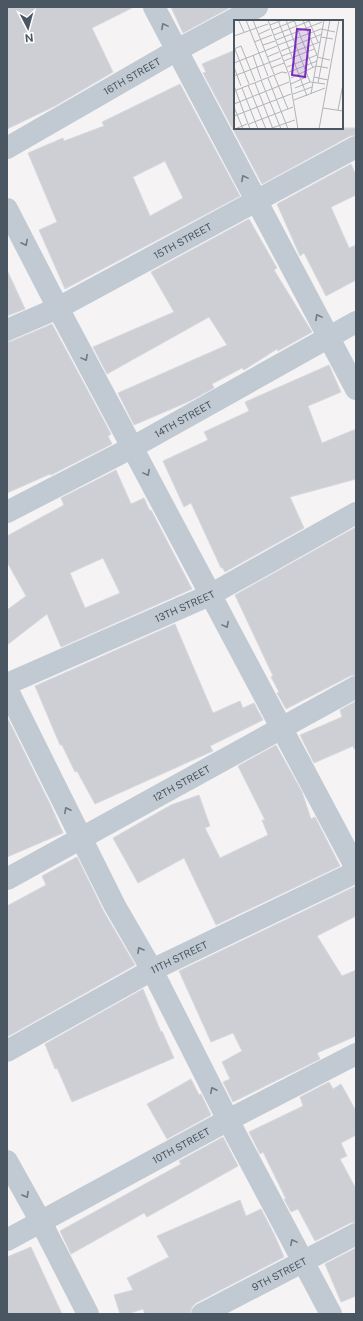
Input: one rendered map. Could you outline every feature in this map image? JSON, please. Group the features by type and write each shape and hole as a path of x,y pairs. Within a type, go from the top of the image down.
{"street":[{"path":"154,7 356,389"},
{"name":"16TH STREET","path":"7,148 177,50 257,7"},
{"name":"15TH STREET","path":"7,330 58,308 356,147"},
{"path":"7,209 58,308 356,868"},
{"name":"14TH STREET","path":"7,512 133,447 356,322"},
{"name":"13TH STREET","path":"7,684 210,595 356,513"},
{"name":"12TH STREET","path":"7,879 356,687"},
{"path":"7,689 115,906 152,970 228,1120 331,1314"},
{"name":"11TH STREET","path":"7,1051 152,970 356,872"},
{"name":"10TH STREET","path":"7,1240 228,1120 356,1054"},
{"path":"7,1161 41,1222 88,1314"},
{"name":"9TH STREET","path":"202,1314 356,1234"}],"building":[{"path":"7,7 134,7 92,28 113,72 55,106 7,129"},
{"path":"171,7 231,7 183,33"},
{"path":"234,50 234,129 356,128 356,135 350,136 262,184 203,73 206,72 202,64"},
{"path":"180,84 240,196 65,289 39,230 57,222 28,153 63,138 64,141 104,126 102,122","holes":["165,161 183,198 150,216 133,177"]},
{"path":"351,164 356,175 356,195 331,207 349,248 356,245 356,280 326,296 304,253 300,256 277,204"},
{"path":"249,219 277,268 274,270 312,332 278,351 277,349 244,370 242,368 212,384 214,388 190,401 134,425 118,393 227,345 209,317 107,374 93,347 174,312 151,272"},
{"path":"7,270 25,309 7,316"},
{"path":"52,324 111,434 108,436 112,444 51,475 50,474 7,493 7,342"},
{"path":"329,365 341,392 308,406 322,443 356,429 356,479 290,497 304,528 225,572 222,567 221,568 191,503 184,507 163,461 208,440 204,432 249,411 245,402"},
{"path":"116,470 131,504 144,498 192,589 61,647 47,614 7,645 7,610 26,596 7,562 7,536 64,505 61,498","holes":["103,558 120,593 85,608 70,573"]},
{"path":"356,527 356,675 350,676 286,709 277,693 279,692 271,677 273,676 235,595"},
{"path":"175,624 213,713 240,701 243,708 254,703 263,720 210,746 213,751 95,804 77,771 75,772 62,745 60,745 35,686"},
{"path":"356,701 356,748 354,749 353,746 314,763 300,735 342,717 340,710"},
{"path":"7,717 63,833 7,857"},
{"path":"276,745 302,792 311,819 315,817 340,866 216,925 184,858 138,883 113,838 171,805 199,795 210,826 205,828 220,858 268,835 262,820 265,820 238,766"},
{"path":"77,857 104,912 135,965 7,1037 7,906 46,885 42,876"},
{"path":"356,886 356,916 317,936 342,976 356,970 356,1036 317,1053 320,1059 233,1102 223,1082 230,1079 222,1062 242,1051 233,1033 211,1042 179,971"},
{"path":"143,989 161,1032 162,1031 174,1058 72,1102 57,1068 55,1069 45,1044"},
{"path":"191,1079 199,1095 201,1094 211,1115 167,1139 147,1104"},
{"path":"329,1082 333,1089 341,1084 356,1111 356,1135 341,1143 347,1156 340,1159 356,1189 356,1222 350,1223 315,1241 298,1209 291,1212 263,1152 260,1154 249,1132 303,1106 300,1097"},
{"path":"223,1137 238,1166 147,1217 144,1213 71,1254 60,1231 181,1164 179,1161"},
{"path":"240,1200 246,1216 261,1209 284,1257 196,1303 188,1314 145,1314 143,1309 127,1314 120,1314 114,1295 133,1290 127,1278 169,1257 157,1236"},
{"path":"31,1247 62,1314 7,1314 7,1257"},
{"path":"356,1248 356,1296 341,1302 325,1264"}]}
